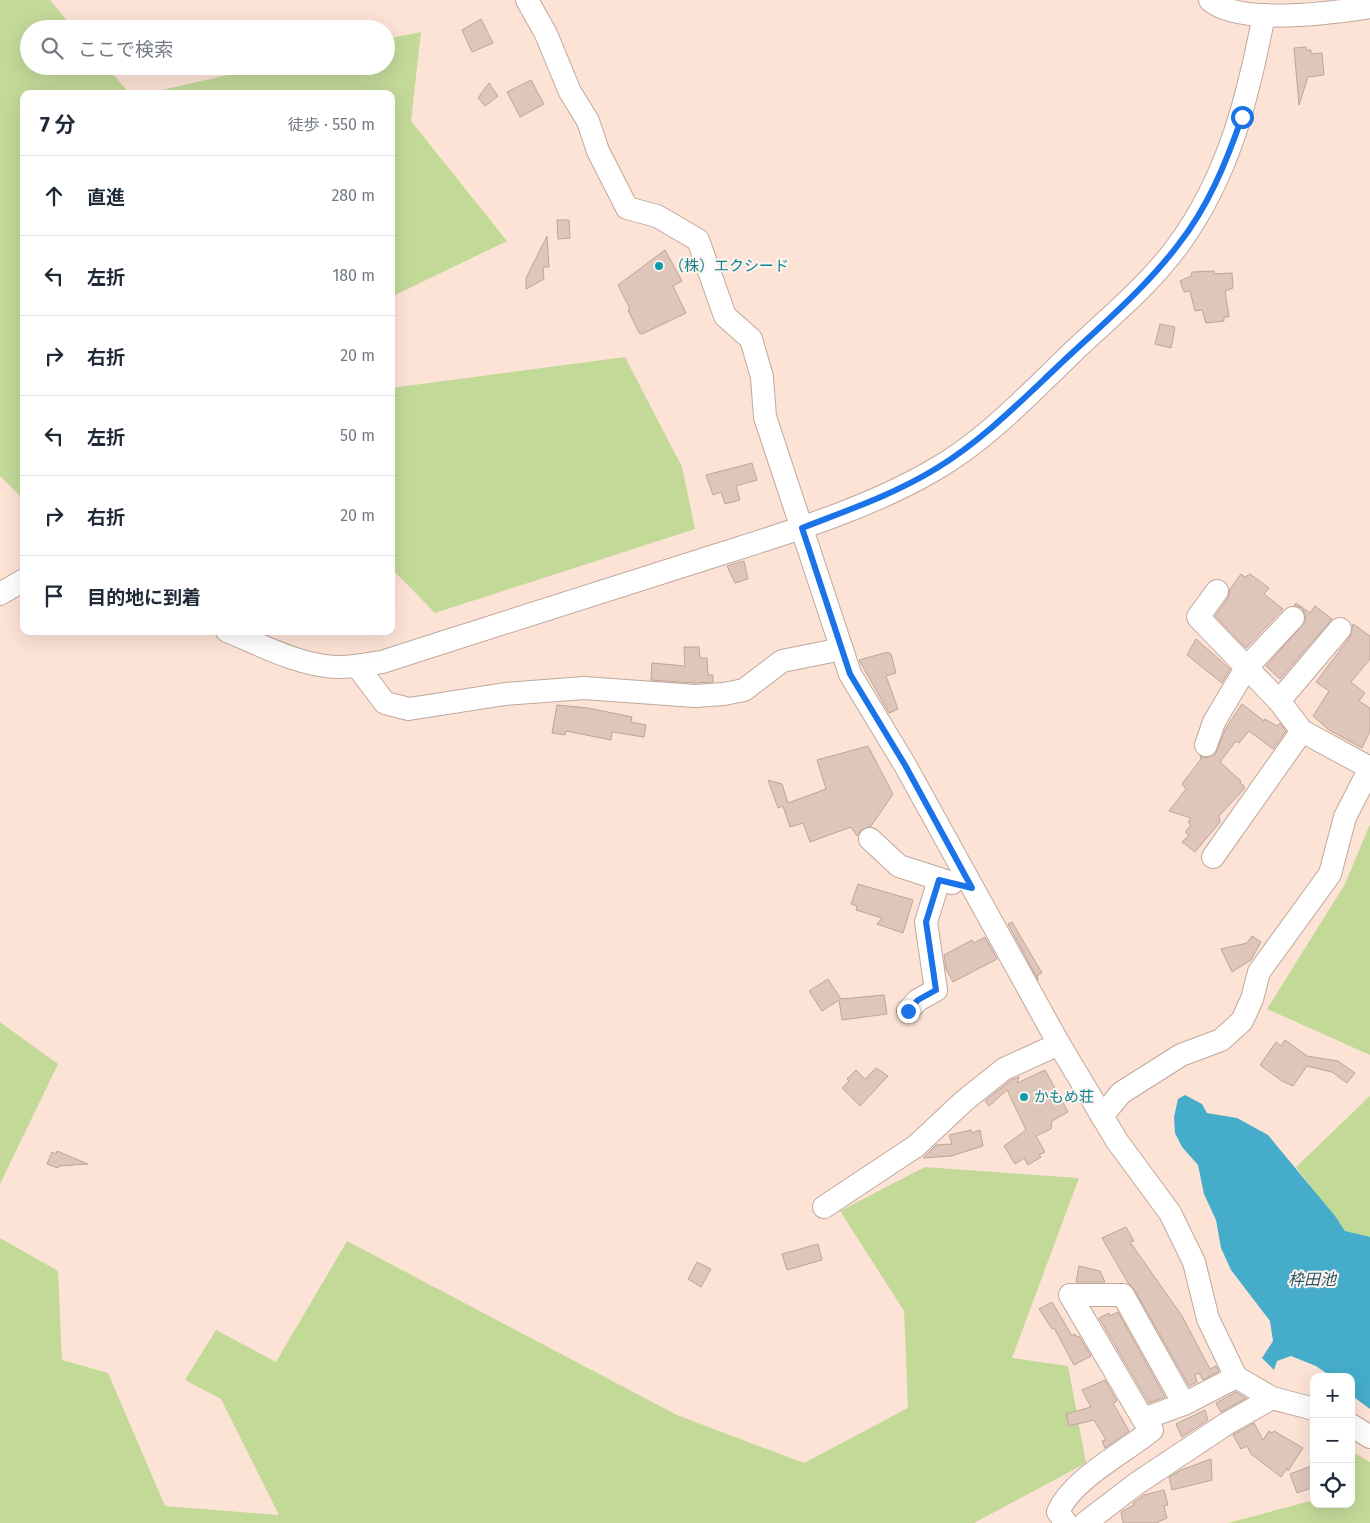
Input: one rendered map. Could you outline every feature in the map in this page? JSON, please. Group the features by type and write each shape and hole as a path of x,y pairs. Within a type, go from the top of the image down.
{"street":[{"path":"527,0 546,34 570,92 588,122 598,151 627,208 657,216 698,240 725,316 751,339 762,376 765,416 850,674 905,765 1059,1044 1102,1116 1170,1212 1194,1262 1208,1319 1236,1377 1272,1398 1310,1408"},
{"path":"1210,0 1218,7 1264,15 1325,14 1370,7"},
{"path":"237,635 293,658 336,667 382,662 802,528 880,498 936,469 982,437 1140,288 1178,245 1204,207 1225,164 1242,117 1264,15"},
{"path":"0,594 20,582"},
{"path":"1102,1116 1121,1093 1182,1055 1221,1040 1242,1021 1252,1000 1259,972 1330,874 1345,817 1370,768 1302,731 1279,701 1198,617 1217,591"},
{"path":"1206,745 1214,722 1246,668 1293,618"},
{"path":"1279,701 1340,629"},
{"path":"356,666 385,703 409,709 505,694 584,688 695,696 724,694 744,690 782,661 842,649"},
{"path":"1214,857 1302,731"},
{"path":"870,839 899,866 939,880 972,888"},
{"path":"908,1011 918,1000 936,990 926,922 939,880"},
{"path":"824,1207 916,1146 964,1101 1004,1069 1059,1044"},
{"path":"1066,1523 1058,1512 1063,1500 1102,1464 1128,1450 1152,1430 1143,1419 1070,1295 1123,1295 1184,1404"},
{"path":"1143,1419 1184,1404 1236,1377"},
{"path":"1085,1523 1136,1484 1226,1424 1272,1398"},
{"path":"1355,1428 1370,1437"}],"green space":[{"path":"0,0 50,0 67,20 20,20 20,75 114,75 127,90 20,90 20,496 0,476"},
{"path":"421,32 411,121 507,241 395,295 395,90 162,90 228,75 395,75 395,37"},
{"path":"625,357 682,467 695,529 435,613 395,572 395,387"},
{"path":"1370,824 1370,1055 1267,1009 1345,884"},
{"path":"0,1022 58,1064 0,1184"},
{"path":"1370,1096 1370,1243 1345,1231 1296,1167"},
{"path":"925,1167 1079,1178 1012,1358 1068,1366 1086,1463 974,1523 0,1523 0,1238 58,1271 62,1360 108,1373 165,1506 279,1515 221,1399 185,1380 216,1330 276,1362 347,1241 677,1415 804,1463 908,1408 904,1311 840,1211"},
{"path":"1355,1453 1370,1462 1370,1523 1228,1523 1310,1501 1310,1508 1355,1508"}],"water":[{"name":"枠田池","path":"1185,1095 1202,1104 1207,1113 1237,1118 1268,1135 1335,1216 1345,1231 1370,1237 1370,1409 1355,1398 1355,1373 1326,1373 1316,1366 1291,1356 1277,1361 1274,1370 1262,1358 1273,1341 1270,1321 1231,1270 1221,1248 1216,1220 1204,1194 1198,1165 1182,1147 1175,1133 1174,1117 1178,1099"}],"building":[{"path":"481,19 493,43 472,52 462,30"},
{"path":"1306,47 1306,50 1311,50 1311,54 1322,53 1324,75 1308,77 1299,105 1294,48"},
{"path":"531,80 544,104 520,117 507,92"},
{"path":"489,83 498,96 485,106 478,98"},
{"path":"557,220 569,220 570,238 558,239"},
{"path":"547,236 549,267 543,267 544,279 526,289 526,278"},
{"path":"665,250 682,281 673,286 686,313 642,334 639,333 618,285"},
{"path":"1214,271 1214,274 1232,273 1233,288 1225,291 1229,317 1224,317 1224,321 1206,323 1202,310 1195,311 1190,291 1184,292 1180,281 1191,276 1192,272"},
{"path":"1160,324 1175,327 1171,348 1155,344"},
{"path":"752,463 757,480 736,486 740,500 725,504 721,492 713,495 706,475"},
{"path":"744,561 748,579 735,583 727,566"},
{"path":"1241,574 1245,577 1250,574 1269,588 1264,594 1283,609 1246,648 1215,616 1228,598 1230,589"},
{"path":"1296,603 1310,613 1315,606 1332,619 1280,679 1266,666 1306,621 1302,608 1294,605"},
{"path":"1353,624 1370,636 1370,659 1351,682 1365,693 1359,701 1370,708 1370,731 1362,748 1329,730 1313,716 1329,691 1316,682 1350,637"},
{"path":"1196,639 1230,669 1222,683 1187,655"},
{"path":"684,647 699,647 700,658 707,658 708,675 713,675 713,682 695,683 651,680 652,663 685,666"},
{"path":"888,652 891,654 896,673 886,676 898,709 889,713 859,660"},
{"path":"1242,704 1264,721 1265,719 1277,726 1280,723 1286,731 1273,749 1249,731 1239,743 1236,741 1220,762 1241,781 1240,783 1244,786 1244,789 1219,816 1220,822 1195,852 1182,842 1189,835 1185,832 1191,825 1188,822 1191,818 1169,811 1186,789 1182,784 1201,759 1200,756 1208,758 1215,755 1226,728"},
{"path":"557,705 588,708 632,717 631,722 646,725 644,737 612,732 611,740 566,731 565,735 552,733"},
{"path":"868,746 893,794 871,826 861,830 857,836 851,827 810,842 803,823 790,827 783,806 778,808 768,780 782,784 788,803 826,789 817,760"},
{"path":"858,884 913,900 903,933 877,924 882,918 856,910 857,906 851,904"},
{"path":"1012,922 1042,973 1037,976 1038,980 1008,924"},
{"path":"1252,936 1261,942 1251,960 1232,972 1221,949 1247,943"},
{"path":"985,937 997,959 953,982 946,969 944,955 972,940 974,943"},
{"path":"828,979 841,999 884,995 887,1014 842,1020 839,1000 822,1011 809,991"},
{"path":"1285,1040 1307,1056 1338,1061 1355,1073 1347,1083 1332,1072 1307,1066 1293,1086 1282,1081 1260,1065 1276,1042 1281,1046"},
{"path":"876,1068 888,1076 860,1106 842,1088 849,1081 847,1079 856,1070 865,1079"},
{"path":"1045,1070 1068,1112 1052,1121 1051,1129 1036,1136 1045,1152 1039,1155 1041,1157 1028,1165 1024,1158 1015,1164 1004,1146 1026,1130 1007,1090 989,1106 985,1101 1011,1080 1019,1077 1017,1083"},
{"path":"971,1130 972,1133 980,1130 983,1146 951,1156 923,1158 936,1145 952,1144 949,1135"},
{"path":"57,1151 88,1164 59,1166 58,1168 47,1164 52,1152 56,1154"},
{"path":"1126,1227 1134,1241 1130,1242 1182,1316 1210,1369 1216,1366 1219,1371 1203,1380 1199,1373 1195,1375 1197,1382 1189,1386 1134,1289 1128,1283 1102,1238"},
{"path":"818,1244 822,1260 787,1270 782,1254"},
{"path":"697,1262 711,1269 701,1287 688,1279"},
{"path":"1079,1266 1100,1271 1105,1282 1076,1282"},
{"path":"1052,1302 1072,1336 1075,1334 1077,1337 1079,1336 1091,1356 1074,1365 1054,1328 1052,1329 1039,1309"},
{"path":"1118,1312 1165,1397 1149,1403 1099,1318 1109,1313 1110,1316"},
{"path":"1105,1380 1117,1401 1113,1403 1129,1431 1105,1448 1102,1441 1106,1440 1094,1420 1069,1426 1066,1414 1091,1407 1082,1390"},
{"path":"1236,1392 1246,1398 1221,1412 1216,1403"},
{"path":"1205,1410 1208,1420 1182,1437 1176,1424"},
{"path":"1254,1423 1263,1440 1269,1431 1272,1433 1274,1431 1303,1448 1288,1471 1287,1468 1281,1477 1251,1454 1247,1446 1241,1449 1233,1435"},
{"path":"1211,1459 1212,1480 1172,1490 1169,1477 1181,1470"},
{"path":"1310,1466 1310,1488 1297,1493 1290,1474"},
{"path":"1164,1490 1168,1505 1164,1506 1167,1518 1156,1523 1123,1523 1121,1512 1134,1505 1133,1503 1144,1495"}],"place":[{"name":"（株）エクシード","path":"659,266"},
{"name":"かもめ荘","path":"1024,1097"}],"route":[{"path":"908,1011 918,1000 936,990 926,922 939,880 972,888 905,765 850,674 822,594 802,528 880,498 936,469 982,437 1140,288 1178,245 1204,207 1225,164 1242,117"}]}
